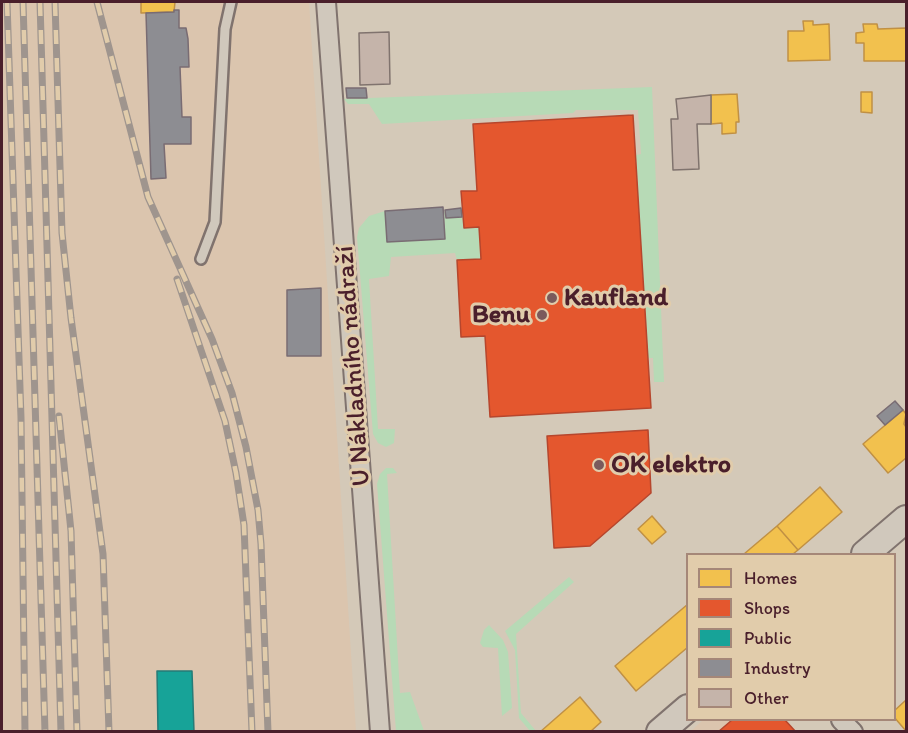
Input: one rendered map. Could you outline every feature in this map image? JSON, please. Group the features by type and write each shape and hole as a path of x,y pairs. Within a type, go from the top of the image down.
{"main road":[{"path":"867,553 906,519"},
{"path":"660,732 686,709"}],"street":[{"name":"U Nákladního nádraží","path":"326,2 380,732"},
{"path":"842,721 853,732"}],"lane":[{"path":"201,259 215,222 225,29 231,2"}],"shaded area":[{"path":"2,2 309,2 356,731 2,731"},
{"path":"702,721 786,721 796,731 690,732"}],"green space":[{"path":"652,87 664,382 654,382 653,358 647,358 636,155 641,154 638,110 576,110 573,113 382,124 369,104 348,104 344,99"},
{"path":"461,208 464,228 479,227 481,259 457,260 455,253 391,257 389,276 369,279 378,429 395,429 394,443 386,447 378,443 373,434 357,237 359,228 369,216 385,211 388,242 445,239 444,210 446,218 461,217"},
{"path":"386,468 393,468 397,473 387,474 400,693 410,692 424,731 396,731 377,484 380,474"},
{"path":"569,577 574,582 516,634 521,713 536,731 530,731 519,718 515,650 505,631"},
{"path":"489,625 503,640 508,652 512,708 502,716 498,648 483,647 480,643 484,630"}],"building: Homes":[{"path":"141,2 175,2 174,12 141,13"},
{"path":"803,21 813,21 813,25 829,24 830,60 788,61 788,31 804,31"},
{"path":"863,24 877,24 878,29 906,28 906,61 864,61 864,43 856,43 856,33 864,32"},
{"path":"861,92 872,92 872,113 861,112"},
{"path":"737,94 739,122 736,122 736,133 722,134 722,123 711,124 711,95"},
{"path":"903,410 906,414 904,424 906,427 906,458 888,473 863,444"},
{"path":"820,487 842,512 798,550 777,526"},
{"path":"652,516 666,532 652,544 638,529"},
{"path":"777,526 798,550 794,553 745,553"},
{"path":"686,606 686,649 636,691 615,666"},
{"path":"580,697 601,722 590,732 540,732"},
{"path":"906,700 906,731 896,719 896,709"}],"building: Shops":[{"name":"Kaufland","path":"633,115 651,408 490,417 485,336 461,337 457,260 481,259 479,227 464,228 461,191 477,191 473,124"},
{"name":"OK elektro","path":"648,430 651,493 590,546 554,548 547,436"},
{"path":"731,721 786,721 796,732 718,732"}],"building: Public":[{"path":"157,671 192,671 194,732 158,732"}],"building: Industry":[{"path":"174,10 179,10 179,28 186,28 188,39 189,67 180,67 182,117 191,117 191,144 164,144 166,178 151,179 146,13 174,12"},
{"path":"346,88 366,88 367,98 347,98"},
{"path":"443,207 445,239 387,242 385,211"},
{"path":"461,208 462,217 446,218 445,210"},
{"path":"321,288 321,356 287,356 287,290"},
{"path":"895,401 903,410 885,425 877,416"}],"building: Other":[{"path":"389,32 390,84 360,85 359,33"},
{"path":"711,95 711,124 697,124 699,169 673,170 671,119 678,119 676,99"}],"railway":[{"path":"7,2 21,418 25,732"},
{"path":"23,2 45,732"},
{"path":"40,2 61,732"},
{"path":"55,2 62,233 71,318 103,554 109,732"},
{"path":"97,2 148,197 212,339 232,393 246,447 258,510 261,544 268,732"},
{"path":"177,279 225,421 236,473 244,525 252,732"},
{"path":"59,416 71,531 77,732"}],"place":[{"name":"Kaufland","path":"552,298"},
{"name":"Benu","path":"542,315"},
{"name":"OK elektro","path":"599,465"}]}
